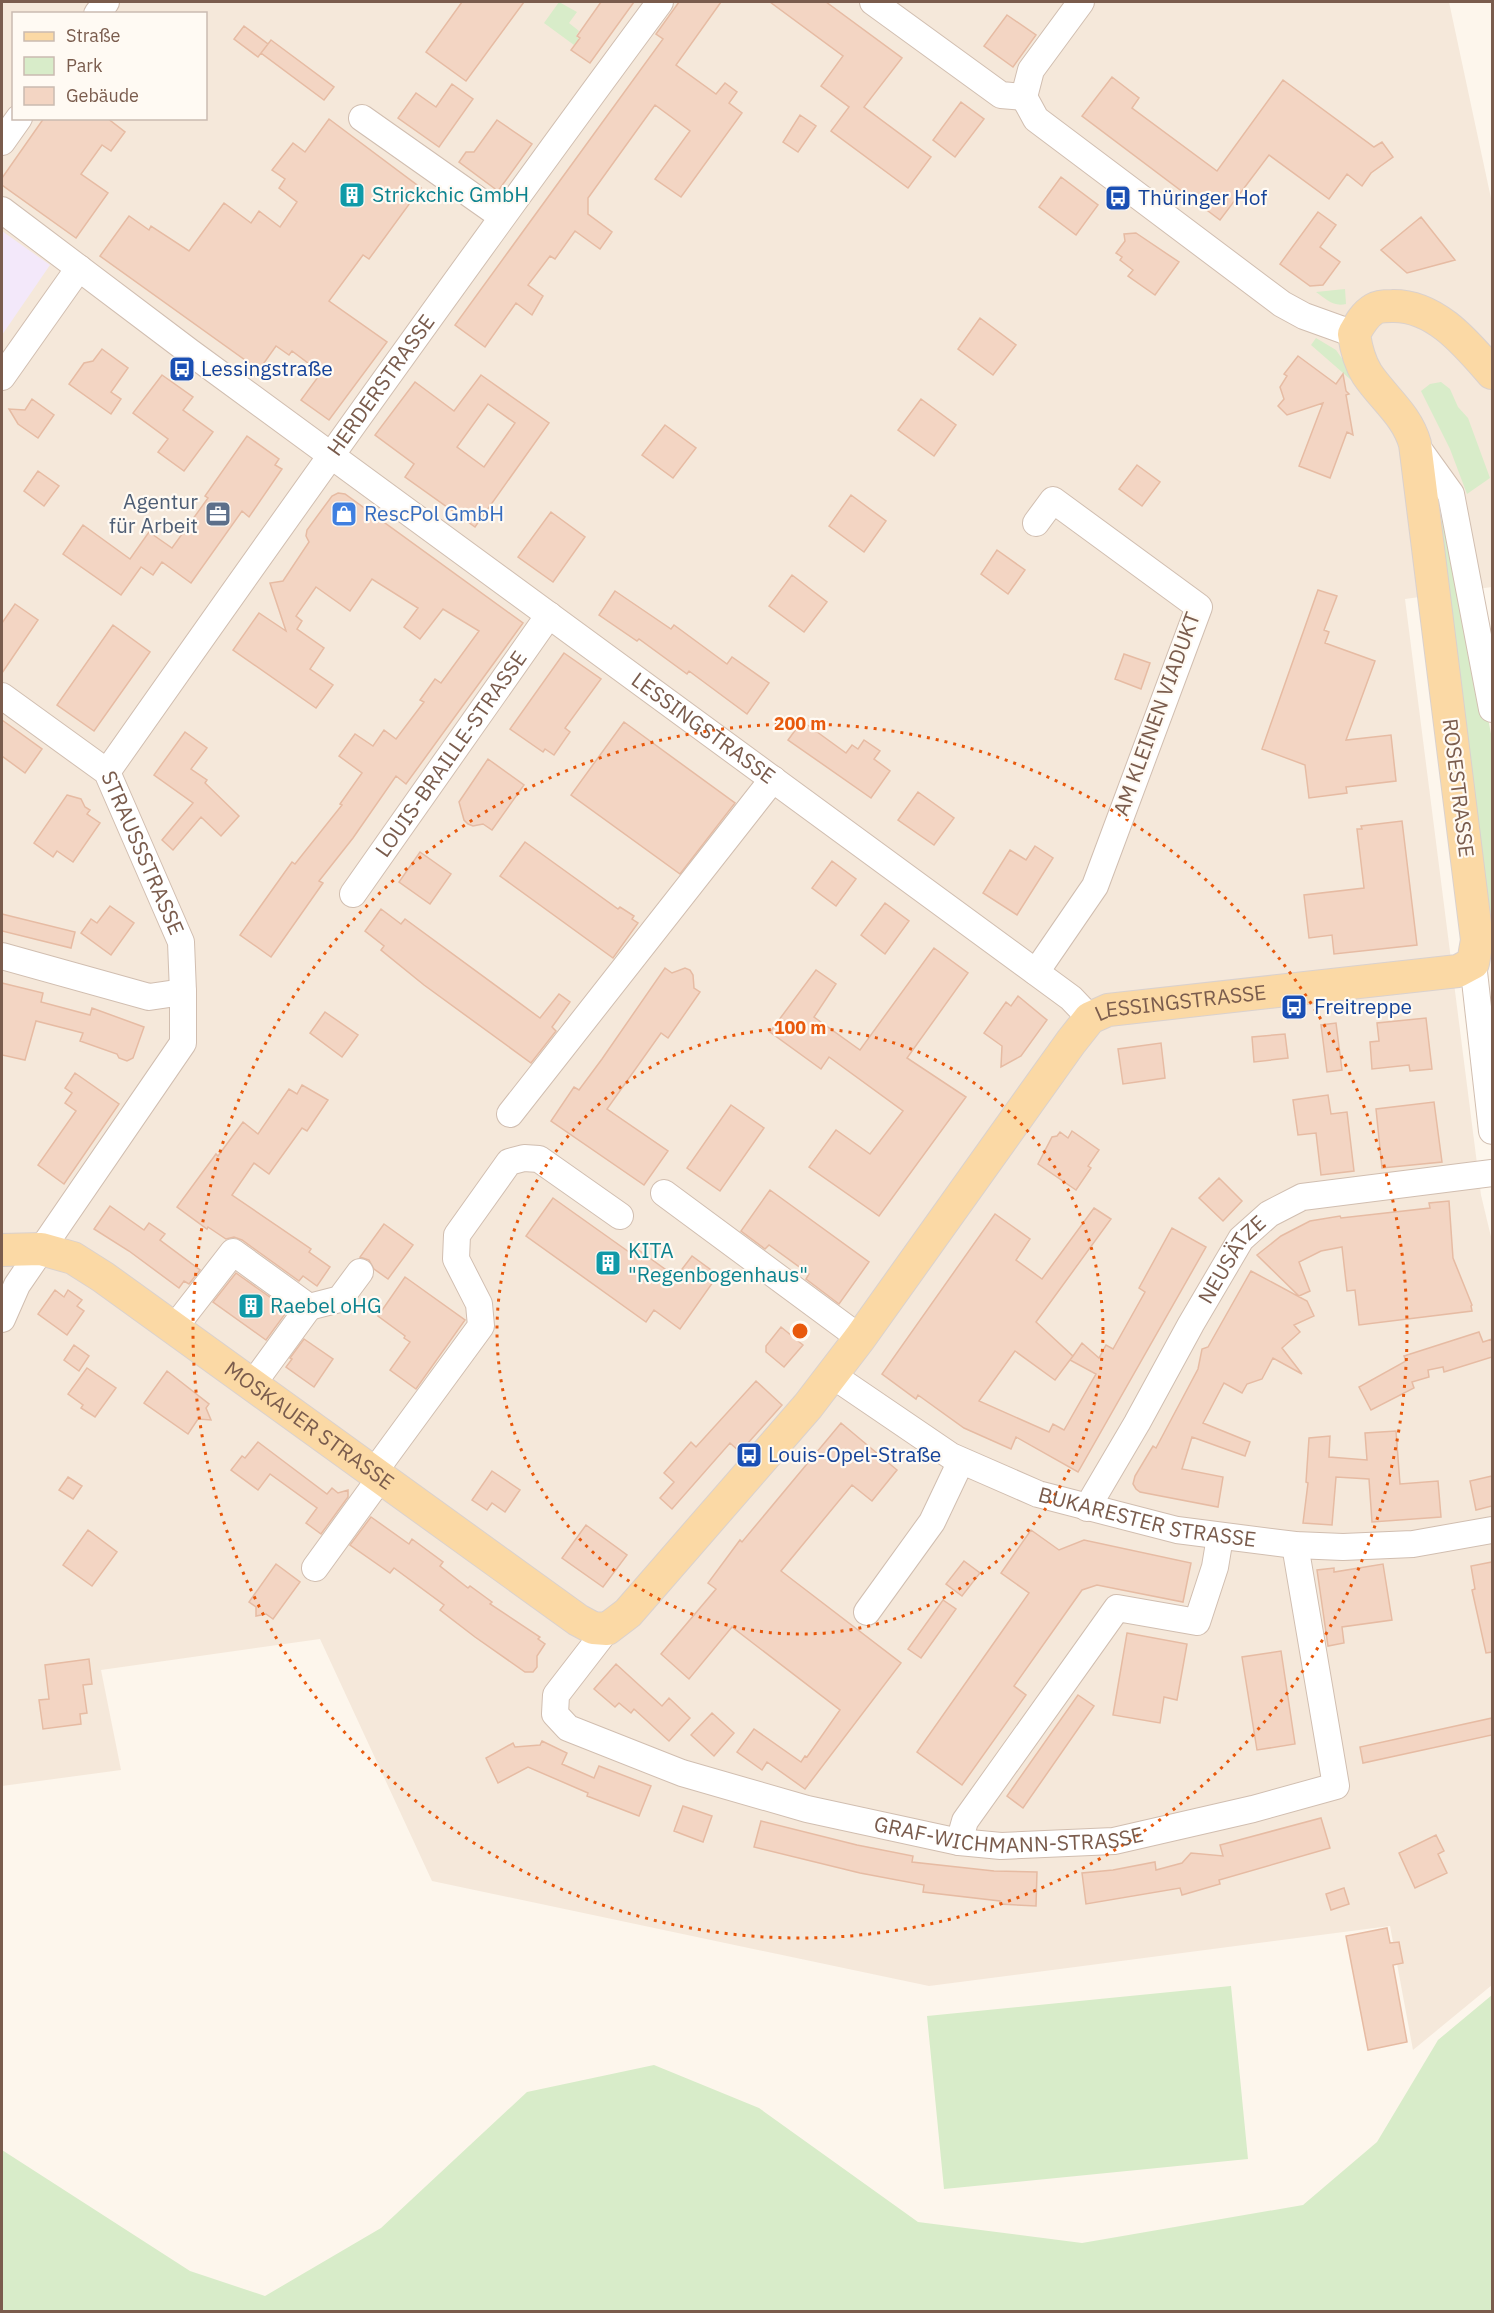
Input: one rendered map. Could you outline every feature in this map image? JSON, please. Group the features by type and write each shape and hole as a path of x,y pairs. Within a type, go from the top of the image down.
{"main road":[{"path":"1354,334 1365,316 1376,307 1404,306 1429,314 1447,327 1492,373"},
{"name":"ROSESTRASSE","path":"1354,334 1358,355 1367,374 1402,416 1415,444 1477,940 1473,963"},
{"name":"LESSINGSTRASSE","path":"1090,1018 1108,1010 1458,971 1473,963"},
{"path":"607,1629 636,1604 782,1438 832,1375 1090,1018"},
{"name":"MOSKAUER STRASSE","path":"2,1250 41,1249 73,1257 579,1620 592,1628 607,1629"}],"street":[{"name":"HERDERSTRASSE","path":"107,772 330,454 501,216 660,2"},
{"path":"873,2 1000,95 1024,98"},
{"path":"1081,2 1031,70 1024,98 1036,119 1282,304 1304,316 1354,334"},
{"path":"362,118 501,216"},
{"path":"2,142 18,120"},
{"name":"LESSINGSTRASSE","path":"2,210 330,454 1036,972 1071,998 1090,1018"},
{"path":"2,377 79,268"},
{"path":"1415,444 1451,494"},
{"path":"1449,461 1451,494 1492,709"},
{"name":"AM KLEINEN VIADUKT","path":"1036,523 1053,500 1199,607 1095,886 1036,972"},
{"name":"LOUIS-BRAILLE-STRASSE","path":"353,894 549,615"},
{"name":"STRAUSSSTRASSE","path":"2,696 107,772 181,942 183,992 183,1043 17,1285 2,1319"},
{"path":"510,1114 773,779"},
{"path":"2,956 149,997 183,992"},
{"name":"ROSESTRASSE","path":"1473,963 1492,1131"},
{"path":"315,1568 481,1326 479,1304 456,1259 457,1235 510,1162 524,1158 539,1159 620,1216"},
{"name":"NEUSÄTZE","path":"1087,1508 1137,1424 1240,1239 1269,1214 1302,1197 1492,1173"},
{"path":"664,1193 860,1338"},
{"path":"174,1328 233,1252 309,1307"},
{"path":"252,1385 309,1307 340,1299 360,1272"},
{"name":"BUKARESTER STRASSE","path":"832,1375 941,1450 962,1461 1038,1494 1177,1530 1295,1545 1343,1547 1413,1544 1492,1530"},
{"path":"867,1612 932,1522 962,1461"},
{"path":"959,1842 965,1821 1117,1608 1197,1622 1215,1567 1221,1537"},
{"name":"GRAF-WICHMANN-STRASSE","path":"607,1629 556,1695 555,1714 568,1728 681,1773 807,1809 959,1842 1001,1846 1114,1841 1253,1809 1336,1786 1295,1545"}],"shaded area":[{"path":"2,2 1449,2 1492,203 1492,587 1405,599 1481,1195 1492,1241 1492,1985 1413,2050 1390,1926 929,1986 432,1881 320,1639 101,1670 121,1770 2,1786"},
{"path":"2,231 50,265 2,335"}],"green space":[{"path":"559,2 577,12 569,23 579,31 576,36 579,39 574,45 544,23"},
{"path":"1345,289 1346,304 1341,305 1330,302 1316,292"},
{"path":"1316,338 1336,350 1360,384 1358,386 1311,345"},
{"path":"1441,382 1450,389 1458,407 1468,418 1490,478 1467,494 1450,449 1421,391 1430,384"},
{"path":"1437,503 1453,534 1492,739 1492,925 1490,921"},
{"path":"1231,1986 1248,2159 944,2189 927,2016"},
{"path":"1492,1995 1492,2311 2,2311 2,2150 190,2271 265,2296 381,2228 527,2092 654,2065 759,2108 918,2222 1082,2243 1303,2205 1377,2142 1438,2040"}],"building":[{"path":"462,2 524,2 466,81 426,52"},
{"path":"601,2 634,2 590,63 571,50 580,38 577,36"},
{"path":"679,2 721,2 676,65 716,94 725,83 737,92 729,103 742,113 681,197 655,179 690,131 655,105 588,198 588,214 612,232 600,249 575,231 555,259 550,256 528,285 543,296 532,315 516,303 485,347 455,325 663,39 656,34"},
{"path":"770,2 826,2 902,58 864,107 931,157 908,188 831,131 849,107 821,86 843,56"},
{"path":"1007,15 1036,35 1013,67 984,46"},
{"path":"244,26 268,44 258,57 234,39"},
{"path":"271,40 334,87 324,100 261,53"},
{"path":"1112,77 1139,98 1132,108 1217,171 1283,80 1374,147 1382,142 1393,157 1371,173 1362,186 1347,174 1329,199 1269,155 1220,220 1082,116"},
{"path":"452,84 473,99 439,147 398,118 416,93 436,107"},
{"path":"961,102 984,119 955,157 933,140"},
{"path":"800,115 816,126 798,152 783,142"},
{"path":"329,119 421,188 369,259 363,255 329,301 387,342 329,420 301,400 321,373 292,351 289,355 276,346 259,370 100,256 129,216 149,230 151,226 189,251 224,203 251,223 259,211 280,227 297,202 279,188 285,179 272,170 293,143 305,152"},
{"path":"43,120 110,120 125,132 111,151 102,145 81,174 108,193 76,238 2,185 2,178"},
{"path":"497,120 532,144 498,191 459,162 466,152 474,152"},
{"path":"1061,177 1098,205 1076,235 1039,207"},
{"path":"1318,212 1336,225 1320,247 1340,262 1323,285 1310,286 1280,264"},
{"path":"1421,217 1455,260 1407,273 1381,250"},
{"path":"1136,233 1179,262 1155,295 1128,276 1133,270 1120,260 1122,257 1116,253 1125,241 1124,234"},
{"path":"980,318 1016,345 993,375 958,349"},
{"path":"102,349 128,368 111,392 121,399 111,414 69,384 84,363 93,361"},
{"path":"1298,356 1336,384 1343,374 1346,391 1349,394 1346,395 1353,435 1347,432 1330,478 1299,466 1323,403 1287,415 1278,406 1284,399 1280,387 1287,376 1284,374"},
{"path":"162,375 193,397 183,410 213,432 184,471 158,452 168,439 133,413"},
{"path":"481,375 549,423 475,527 405,477 414,464 375,435 415,382 454,411","holes":["488,404 515,423 484,467 457,447"]},
{"path":"32,399 54,415 38,438 18,424 9,409 25,410"},
{"path":"921,399 956,425 934,456 898,430"},
{"path":"665,425 696,448 673,478 642,455"},
{"name":"Agentur für Arbeit","path":"247,436 279,459 275,465 282,469 249,517 242,511 191,583 162,562 153,575 141,567 121,595 63,554 83,525 130,559 149,532 172,548 208,498 205,496"},
{"path":"1137,465 1160,482 1142,506 1119,489"},
{"path":"38,471 59,486 44,506 24,491"},
{"path":"338,493 345,494 523,623 406,784 396,776 353,838 319,881 323,883 271,957 240,935 292,862 295,864 342,805 340,804 362,773 339,756 355,734 373,746 384,730 396,739 424,702 420,700 435,679 441,683 479,631 443,609 420,639 404,627 418,608 372,579 350,611 316,587 296,616 302,621 297,629 324,648 310,669 333,685 316,708 233,650 259,613 286,631 270,583 283,581 309,542 306,536 307,530 332,496"},
{"path":"851,495 886,521 864,552 829,526"},
{"path":"551,512 585,537 553,582 518,557"},
{"path":"997,550 1025,570 1008,594 981,574"},
{"path":"792,575 827,602 804,632 769,606"},
{"path":"1318,590 1337,596 1324,630 1329,632 1325,643 1375,661 1346,740 1391,735 1396,781 1346,787 1347,793 1309,798 1305,765 1262,749"},
{"path":"615,591 671,629 674,625 727,664 732,657 769,683 747,714 689,671 687,674 639,639 637,641 599,615"},
{"path":"15,604 38,620 2,673 2,623"},
{"path":"113,625 150,652 94,731 57,705"},
{"path":"564,653 601,679 565,728 570,732 554,755 545,749 543,752 510,729"},
{"path":"1124,654 1150,663 1141,689 1115,679"},
{"path":"2,720 42,749 25,773 2,756"},
{"path":"802,721 846,753 852,745 858,749 864,740 880,751 874,759 890,771 871,798 788,740"},
{"path":"624,722 735,803 680,874 571,795"},
{"path":"185,732 207,748 191,769 207,780 205,783 239,816 221,836 201,817 173,850 162,840 193,803 154,775"},
{"path":"488,759 524,785 492,830 483,824 473,826 468,824 464,820 459,802"},
{"path":"918,792 954,818 934,845 898,820"},
{"path":"67,795 81,799 85,807 90,810 87,814 100,823 73,862 57,851 53,857 34,843"},
{"path":"1402,821 1417,945 1334,954 1332,935 1309,938 1304,895 1364,888 1357,829 1362,829 1361,826"},
{"path":"525,842 618,909 620,907 634,916 632,919 638,923 613,958 500,876"},
{"path":"1035,846 1053,858 1017,915 983,893 1010,850 1026,860"},
{"path":"420,852 451,874 430,904 399,882"},
{"path":"832,861 856,879 836,906 812,888"},
{"path":"885,903 909,921 885,954 861,935"},
{"path":"110,906 134,923 111,955 81,933 91,919 97,923"},
{"path":"381,909 401,924 405,919 540,1018 559,994 570,1002 552,1027 556,1031 531,1063 424,985 381,950 384,946 365,931"},
{"path":"2,914 75,932 71,948 2,931"},
{"path":"934,948 968,973 907,1058 966,1097 879,1216 809,1167 836,1130 870,1154 903,1111 829,1057 821,1069 770,1032 816,970 836,984 814,1017 860,1050"},
{"path":"665,968 672,973 685,968 690,970 693,975 694,988 700,992 668,1038 661,1033 607,1109 668,1151 644,1185 551,1121 574,1087 579,1090"},
{"path":"2,983 43,993 41,1002 90,1015 92,1008 144,1027 133,1058 127,1061 119,1058 117,1054 80,1041 83,1033 36,1021 25,1060 2,1055"},
{"path":"1018,996 1047,1020 1021,1056 1001,1067 1002,1046 984,1033 1006,1002 1011,1006"},
{"path":"325,1012 358,1035 342,1057 310,1033"},
{"path":"1426,1018 1432,1069 1410,1071 1409,1065 1372,1069 1370,1042 1379,1041 1377,1023"},
{"path":"1336,1023 1342,1070 1327,1072 1321,1025"},
{"path":"1285,1034 1288,1058 1254,1062 1252,1037"},
{"path":"1161,1043 1165,1078 1123,1084 1118,1049"},
{"path":"75,1073 119,1104 64,1184 38,1165 76,1111 65,1103 72,1093 65,1088"},
{"path":"302,1085 328,1100 307,1131 302,1128 269,1174 254,1163 232,1195 311,1249 309,1252 330,1267 317,1286 303,1276 299,1281 242,1240 234,1237 226,1239 208,1227 207,1229 177,1207 243,1122 258,1134 289,1089 297,1094"},
{"path":"1328,1095 1331,1114 1347,1112 1354,1171 1321,1175 1316,1133 1298,1135 1293,1100"},
{"path":"1434,1102 1442,1162 1382,1168 1376,1109"},
{"path":"731,1105 764,1128 720,1191 687,1168"},
{"path":"1072,1131 1099,1150 1088,1166 1091,1168 1076,1190 1038,1164 1052,1137 1057,1136 1060,1132 1068,1138"},
{"path":"1219,1178 1242,1201 1223,1221 1199,1198"},
{"path":"770,1190 869,1262 839,1304 806,1279 809,1274 769,1245 765,1249 741,1231"},
{"name":"KITA \"Regenbogenhaus\"","path":"553,1198 629,1252 633,1246 676,1277 692,1256 718,1275 680,1329 654,1310 646,1322 526,1236"},
{"path":"1449,1201 1453,1258 1472,1305 1472,1311 1359,1325 1355,1290 1347,1291 1342,1247 1321,1251 1299,1262 1310,1291 1299,1296 1257,1255 1281,1236 1310,1221 1430,1208 1429,1203"},
{"path":"110,1206 144,1230 149,1223 165,1234 160,1240 200,1270 189,1284 184,1281 179,1288 129,1251 94,1229"},
{"path":"1094,1208 1111,1219 1036,1322 1073,1356 1082,1343 1099,1358 1106,1345 1113,1349 1145,1292 1139,1288 1172,1228 1206,1247 1078,1472 1016,1437 1011,1449 964,1428 918,1395 916,1399 882,1374 995,1214 1030,1239 1016,1260 1042,1279","holes":["1015,1351 1055,1380 1070,1360 1096,1374 1064,1430 1053,1424 1049,1432 979,1401"]},
{"path":"384,1224 413,1245 388,1279 374,1269 369,1260 360,1257"},
{"path":"1251,1271 1307,1301 1314,1316 1294,1325 1300,1332 1282,1348 1302,1374 1273,1358 1262,1379 1247,1384 1242,1393 1224,1383 1203,1423 1250,1442 1245,1456 1192,1437 1182,1469 1223,1477 1218,1507 1140,1492 1133,1484 1135,1476 1153,1446 1156,1448 1198,1369 1202,1349 1208,1347"},
{"name":"Raebel oHG","path":"236,1273 288,1310 266,1340 213,1302"},
{"path":"405,1277 465,1320 416,1389 390,1370 410,1342 378,1316"},
{"path":"55,1290 64,1297 68,1290 82,1300 77,1306 84,1311 67,1335 38,1314"},
{"path":"781,1327 803,1345 784,1367 766,1352 766,1346"},
{"path":"1479,1332 1483,1342 1492,1339 1492,1357 1444,1372 1443,1367 1428,1370 1429,1377 1412,1382 1414,1388 1371,1410 1359,1387 1406,1361 1404,1356"},
{"path":"304,1339 333,1359 314,1387 286,1367"},
{"path":"74,1345 89,1356 79,1371 64,1360"},
{"path":"87,1368 116,1388 95,1417 81,1408 83,1405 68,1394"},
{"path":"167,1371 209,1404 206,1408 211,1420 198,1419 188,1434 144,1403"},
{"path":"756,1381 782,1405 740,1452 730,1443 672,1509 660,1498 674,1482 664,1473 691,1442 696,1447"},
{"path":"841,1423 897,1470 872,1501 852,1485 781,1571 901,1663 805,1789 767,1762 762,1770 737,1752 754,1729 801,1762 805,1756 807,1757 840,1710 732,1627 689,1679 661,1654 716,1589 708,1583 740,1540 742,1542"},
{"path":"1396,1431 1400,1484 1438,1481 1441,1517 1372,1522 1369,1479 1336,1477 1332,1525 1303,1523 1308,1483 1306,1482 1309,1438 1330,1436 1329,1457 1367,1460 1365,1433"},
{"path":"258,1442 327,1494 332,1488 338,1493 348,1490 348,1497 321,1534 306,1523 317,1508 270,1474 258,1490 231,1470"},
{"path":"492,1471 520,1490 505,1512 492,1503 487,1510 472,1500"},
{"path":"1492,1476 1492,1506 1476,1510 1470,1481"},
{"path":"68,1477 82,1486 73,1499 59,1490"},
{"path":"371,1517 409,1544 412,1539 443,1562 440,1566 468,1588 470,1586 492,1602 490,1604 540,1637 538,1639 545,1644 537,1656 537,1667 533,1672 525,1672 475,1637 440,1610 444,1605 394,1568 390,1573 350,1545"},
{"path":"586,1525 627,1555 603,1587 562,1558"},
{"path":"88,1530 117,1552 92,1586 63,1565"},
{"path":"1031,1530 1059,1550 1084,1540 1191,1563 1183,1602 1097,1585 1082,1590 1014,1686 1026,1695 962,1785 917,1752 1029,1593 1001,1573"},
{"path":"964,1561 980,1573 962,1596 946,1584"},
{"path":"1492,1562 1492,1652 1486,1653 1472,1590 1475,1589 1471,1566"},
{"path":"276,1564 300,1582 273,1619 266,1614 256,1616 256,1607 249,1602"},
{"path":"1383,1564 1392,1620 1342,1627 1344,1643 1328,1646 1317,1570 1334,1568 1334,1572"},
{"path":"943,1600 956,1609 921,1658 908,1649"},
{"path":"1127,1633 1187,1644 1177,1700 1164,1697 1160,1723 1113,1715"},
{"path":"1281,1651 1295,1744 1257,1750 1242,1657"},
{"path":"89,1659 92,1684 83,1685 87,1713 80,1714 81,1724 43,1729 39,1700 49,1699 45,1665"},
{"path":"616,1664 662,1706 669,1698 690,1718 669,1741 634,1709 631,1713 619,1703 615,1707 594,1689"},
{"path":"1078,1695 1094,1706 1023,1808 1007,1796"},
{"path":"712,1713 734,1733 714,1756 691,1735"},
{"path":"1492,1718 1492,1735 1363,1763 1360,1747"},
{"path":"542,1741 567,1753 562,1764 594,1778 599,1766 651,1786 639,1816 587,1796 588,1793 528,1767 498,1783 486,1758 513,1743 515,1747 540,1745"},
{"path":"683,1806 712,1816 703,1842 674,1831"},
{"path":"1321,1818 1330,1848 1219,1880 1220,1884 1182,1895 1180,1888 1086,1904 1082,1873 1155,1862 1156,1870 1182,1863 1191,1853 1223,1856 1220,1845"},
{"path":"761,1821 857,1845 913,1856 912,1862 994,1871 1037,1872 1036,1906 1000,1904 1000,1901 923,1892 924,1885 860,1873 754,1847"},
{"path":"1436,1835 1444,1851 1438,1854 1447,1873 1415,1888 1399,1853"},
{"path":"1344,1888 1349,1904 1331,1910 1326,1894"},
{"path":"1387,1928 1390,1943 1399,1942 1403,1963 1393,1965 1407,2042 1368,2050 1346,1936"}],"place":[{"name":"Strickchic GmbH","path":"352,195"},
{"name":"Thüringer Hof","path":"1118,198"},
{"name":"Lessingstraße","path":"182,369"},
{"name":"Agentur für Arbeit","path":"218,514"},
{"name":"RescPol GmbH","path":"344,514"},
{"name":"Freitreppe","path":"1294,1007"},
{"name":"KITA \"Regenbogenhaus\"","path":"608,1263"},
{"name":"Raebel oHG","path":"251,1306"},
{"name":"Louis-Opel-Straße","path":"749,1455"}]}
